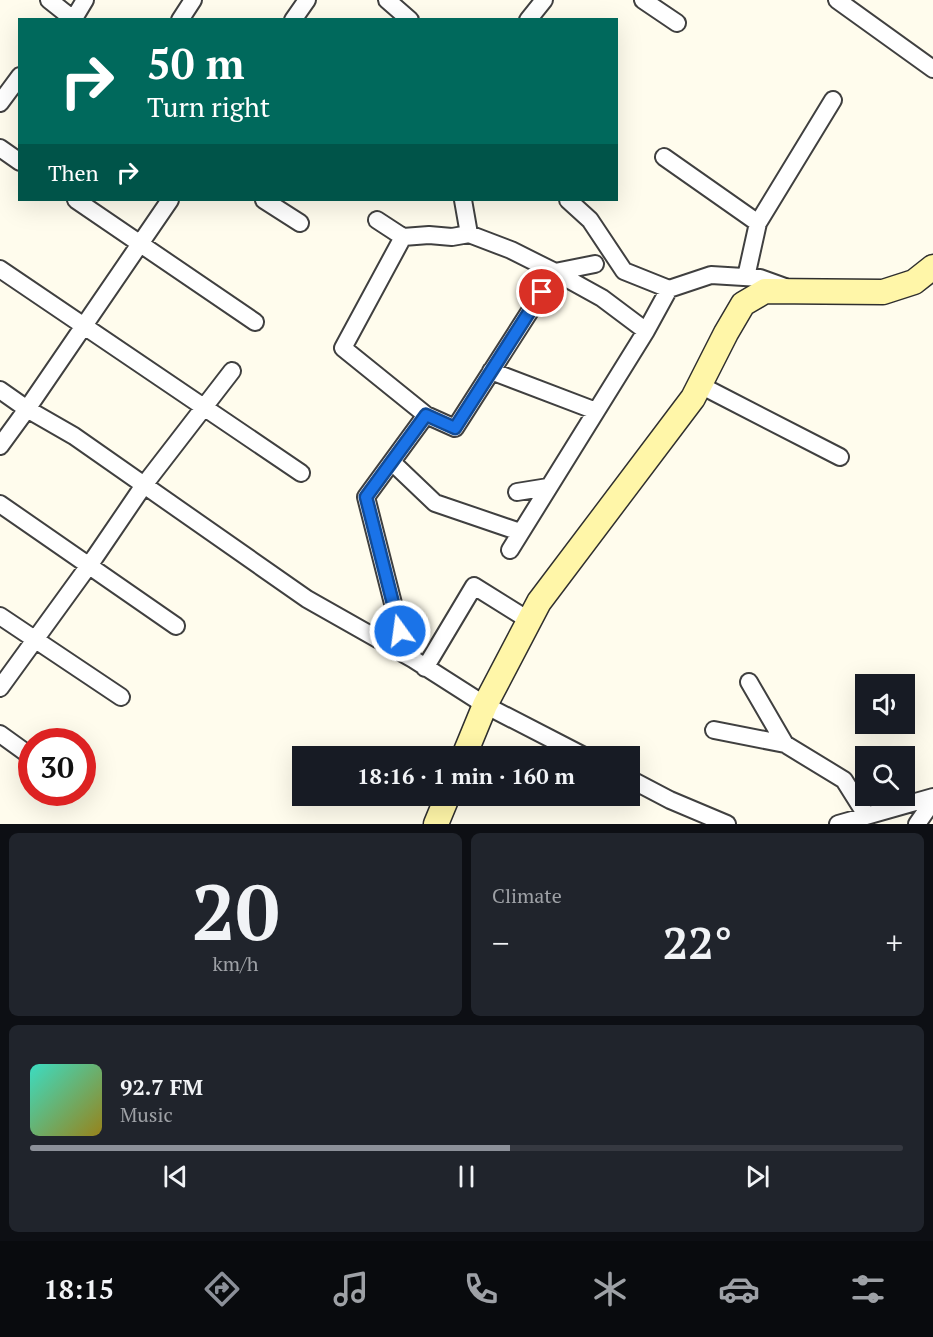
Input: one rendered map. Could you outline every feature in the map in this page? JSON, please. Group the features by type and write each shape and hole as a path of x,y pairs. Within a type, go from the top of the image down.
{"street":[{"path":"49,0 72,18"},
{"path":"74,18 85,0"},
{"path":"181,18 193,0"},
{"path":"294,18 307,0"},
{"path":"387,0 404,17"},
{"path":"530,18 543,0"},
{"path":"643,0 677,23"},
{"path":"837,0 933,69"},
{"path":"0,103 18,79"},
{"path":"746,277 758,223 833,100"},
{"path":"0,148 18,161"},
{"path":"664,157 758,223"},
{"path":"77,201 255,322"},
{"path":"0,446 169,201"},
{"path":"266,201 300,223"},
{"path":"463,201 469,234"},
{"path":"569,201 590,220 624,271 669,290"},
{"path":"377,220 404,237 429,235 452,237 469,234 511,250 602,298 646,331"},
{"path":"404,237 343,348 426,415 455,428 555,272 596,264"},
{"path":"581,287 607,245"},
{"path":"468,746 485,705 539,602 693,398 743,304 765,291 883,292 914,282 933,267"},
{"path":"0,269 301,473"},
{"path":"510,550 669,290 711,275 760,278 795,291"},
{"path":"0,688 144,485 232,371"},
{"path":"491,371 596,411"},
{"path":"700,386 840,457"},
{"path":"0,390 27,410 74,436 307,599 485,705 565,746"},
{"path":"387,645 400,631 366,497 426,415"},
{"path":"392,462 435,503 520,532"},
{"path":"517,492 548,487"},
{"path":"0,504 176,626"},
{"path":"425,668 474,586 530,621"},
{"path":"0,616 121,697"},
{"path":"749,682 785,744"},
{"path":"714,730 785,744 844,780 866,815"},
{"path":"0,734 18,747"},
{"path":"640,784 670,800 727,824"},
{"path":"844,823 866,815 933,799"},
{"path":"917,824 933,799"},
{"path":"436,824 443,806"}],"route":[{"path":"400,631 366,497 426,415 455,428 542,292"}]}
